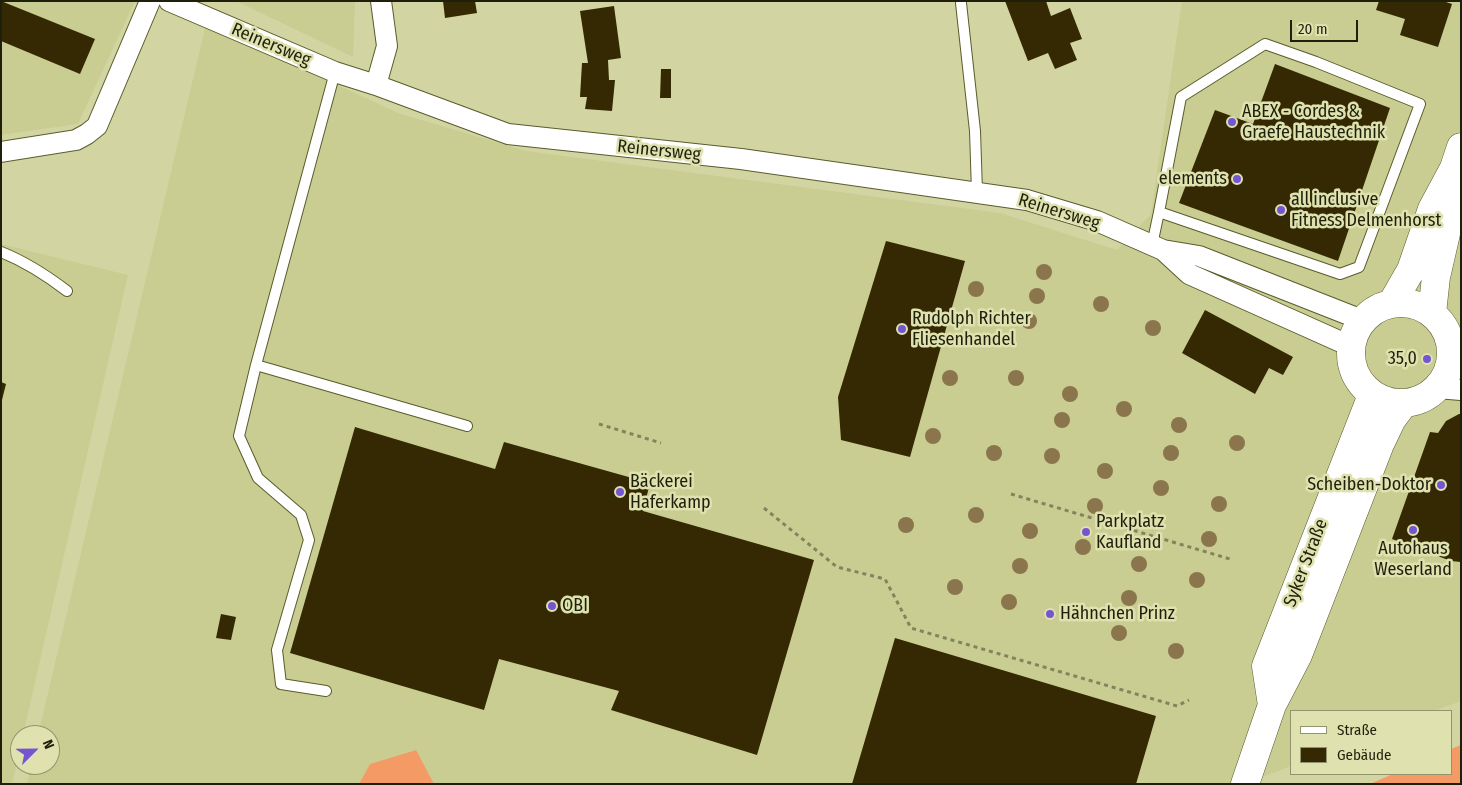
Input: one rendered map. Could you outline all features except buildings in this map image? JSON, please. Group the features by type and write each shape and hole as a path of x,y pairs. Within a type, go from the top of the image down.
{"main road":[{"path":"1392,302 1411,270 1432,209 1457,157"},
{"path":"1432,313 1436,277 1450,216 1457,157"},
{"path":"1392,302 1406,302 1420,306 1432,313 1445,328 1456,350 1446,376 1449,389 1422,399 1404,403 1392,403 1372,395 1362,386 1354,374 1350,360 1350,346 1362,320 1375,308 1392,302"},
{"name":"Syker Straße","path":"1272,705 1266,666 1372,395"},
{"name":"Syker Straße","path":"1245,784 1272,705 1298,655 1380,444 1392,419 1404,403"}],"street":[{"path":"1,152 76,140 97,126 150,1"},
{"name":"Reinersweg","path":"169,1 335,72 376,85 508,134 741,159 1027,200 1097,221 1157,247 1199,256 1362,320"},
{"path":"376,85 387,46 380,1"},
{"name":"Reinersweg","path":"1157,247 1189,274 1350,346"}],"lane":[{"path":"961,3 975,131 977,192"},
{"path":"1157,247 1159,212 1181,98 1265,44 1316,62 1420,104 1359,266 1340,274 1159,212"},
{"path":"326,692 281,684 277,650 309,540 301,515 258,478 239,436 335,72"},
{"path":"1,252 39,270 67,291"},
{"path":"256,366 467,426"}],"path":[{"path":"599,424 661,443"},
{"path":"1011,494 1230,559"},
{"path":"764,508 837,567 885,579 911,628 1177,706 1189,700"}],"shaded area":[{"path":"1,1 135,1 78,124 1,135"},
{"path":"236,1 355,1 353,57"},
{"path":"1182,1 1461,1 1461,701 1437,710 1290,710 1290,766 1244,784 434,784 415,750 370,764 359,784 27,784 29,775 60,775 60,725 40,725 206,24 398,113 526,151 1000,213 1117,250 1151,214"},
{"path":"1,244 128,275 25,725 10,725 10,775 14,775 12,784 1,784"},
{"path":"1461,745 1461,784 1370,784 1391,775 1452,775 1452,749"},
{"path":"416,750 434,784 359,784 370,764"}],"place":[{"name":"ABEX - Cordes & Graefe Haustechnik","path":"1232,122"},
{"name":"elements","path":"1237,179"},
{"name":"all inclusive Fitness Delmenhorst","path":"1281,210"},
{"name":"Rudolph Richter Fliesenhandel","path":"902,329"},
{"name":"35,0","path":"1427,359"},
{"name":"Scheiben-Doktor","path":"1441,485"},
{"name":"Bäckerei Haferkamp","path":"620,492"},
{"name":"Autohaus Weserland","path":"1413,530"},
{"name":"Parkplatz Kaufland","path":"1086,532"},
{"name":"OBI","path":"552,606"},
{"name":"Hähnchen Prinz","path":"1050,614"}]}
